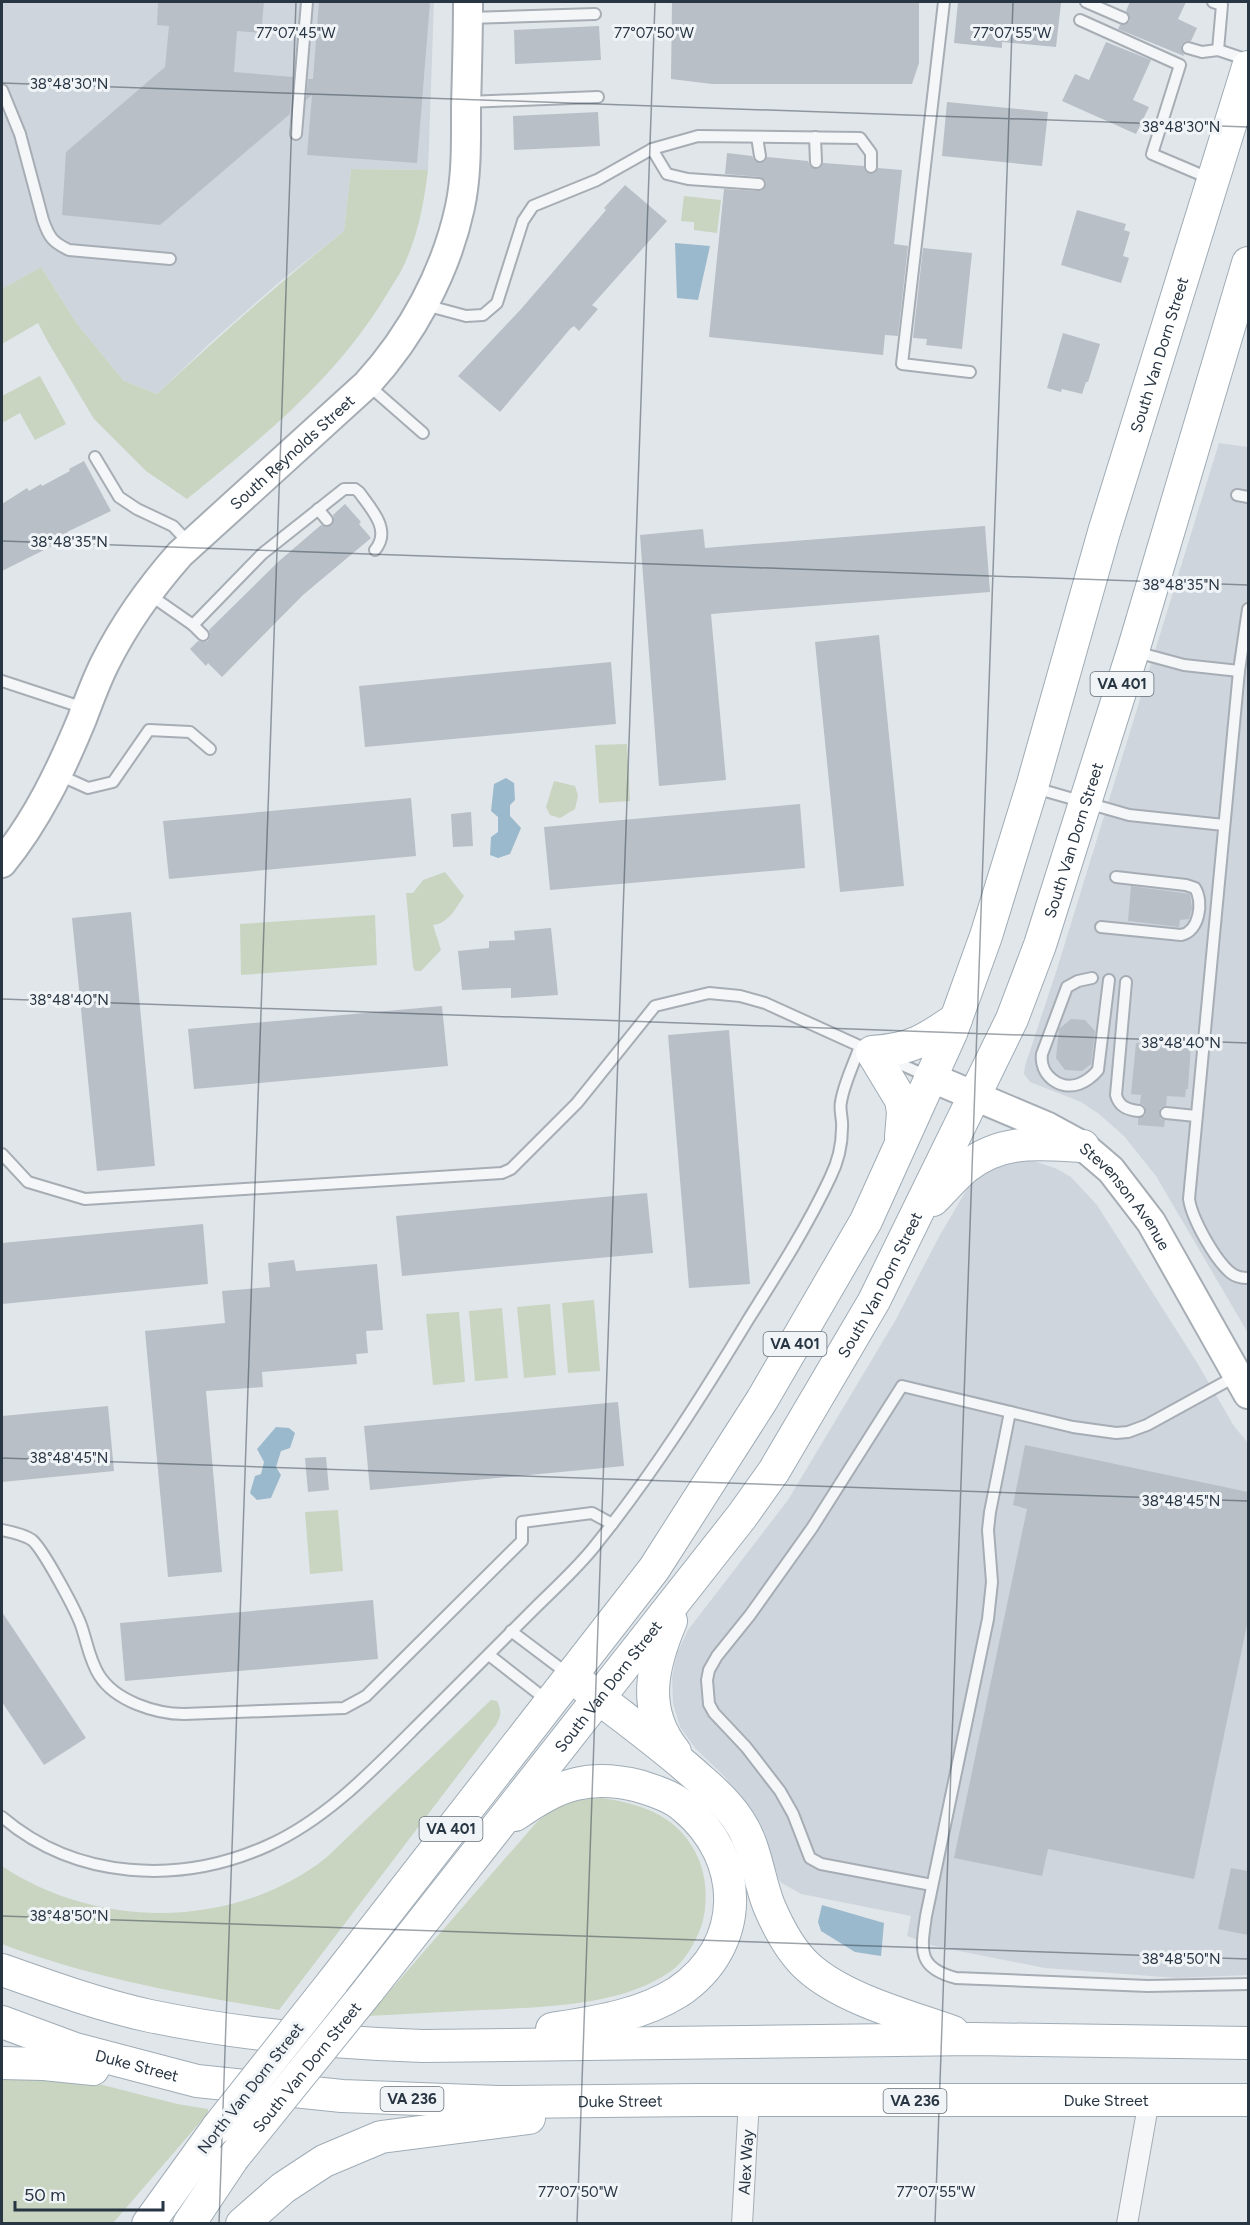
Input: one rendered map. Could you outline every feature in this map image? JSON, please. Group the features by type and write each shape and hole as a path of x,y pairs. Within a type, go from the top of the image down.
{"main road":[{"name":"South Van Dorn Street","path":"332,1983 654,1569 762,1400 866,1221 956,1019 986,936 1032,787 1104,532 1248,67"},
{"name":"South Van Dorn Street","path":"233,2158 499,1826 742,1516 774,1471 850,1344 975,1096 1012,1019 1028,977 1133,651 1248,263"},
{"path":"866,1049 907,1048 956,1019"},
{"path":"866,1049 902,1101 901,1144"},
{"path":"917,1215 965,1168 991,1151 1029,1144 1083,1146"},
{"path":"684,1590 658,1652 652,1685 657,1720 669,1745 688,1768"},
{"path":"570,1676 688,1768 726,1802 740,1821 751,1845 766,1898 777,1924 807,1966 841,1989 884,2008 973,2039"},
{"path":"550,1703 577,1724"},
{"path":"423,2046 603,2020 646,2007 678,1991 696,1977 708,1964 724,1935 730,1917 730,1892 718,1846 706,1828 683,1805 656,1791 615,1781 574,1784 532,1803 499,1826"},
{"path":"2,1970 139,2013 233,2032 349,2044 423,2046 973,2039 1248,2043"},
{"name":"North Van Dorn Street","path":"148,2223 218,2127 332,1983"},
{"name":"Duke Street","path":"2,2022 75,2049 197,2081 342,2096 498,2102 1248,2100"},
{"path":"2,2063 44,2064 197,2081"},
{"path":"242,2223 283,2188 324,2161 381,2137 629,2102"},
{"name":"North Van Dorn Street","path":"189,2223 233,2158"},
{"path":"137,2223 190,2166"}],"street":[{"name":"South Reynolds Street","path":"2,863 48,794 108,657 126,622 147,593 190,544 367,384 392,354 423,304 441,263 459,208 466,160 468,10"},
{"name":"Stevenson Avenue","path":"930,1077 1048,1127 1083,1146 1116,1176 1151,1222 1244,1380"},
{"name":"Alex Way","path":"742,2223 749,2100"},
{"path":"1127,2223 1149,2100"}],"lane":[{"path":"296,134 307,2"},
{"path":"944,2 902,364 969,372"},
{"path":"1086,2 1123,18"},
{"path":"1213,2 1222,6 1218,50"},
{"path":"468,10 595,14"},
{"path":"1080,20 1180,65 1152,154 1214,181"},
{"path":"1188,48 1202,52 1218,50 1248,60"},
{"path":"2,90 20,134 43,220 55,243 69,249 170,259"},
{"path":"466,102 598,96"},
{"path":"423,304 466,316 483,315 497,303 523,220 533,206 597,180 652,148 698,136 860,138 871,153 871,167"},
{"path":"757,137 759,156"},
{"path":"815,137 816,162"},
{"path":"652,148 667,174 687,179 759,184"},
{"path":"367,384 423,433"},
{"path":"95,457 119,497 137,509 173,526 190,544"},
{"path":"193,625 262,554 344,489 355,489 359,492 379,521 383,532 380,545 375,550"},
{"path":"318,508 327,520"},
{"path":"147,593 204,635"},
{"path":"1248,609 1239,671 1189,1192 1190,1208 1200,1231 1230,1273 1248,1278"},
{"path":"1133,651 1184,665 1239,671"},
{"path":"2,681 86,709"},
{"path":"57,774 88,788 113,782 149,730 190,732 210,749"},
{"path":"1032,787 1129,815 1224,825"},
{"path":"1101,927 1181,935 1190,932 1196,923 1199,897 1195,888 1180,884 1116,878"},
{"path":"1092,978 1078,981 1067,987 1042,1054 1041,1061 1046,1074 1062,1084 1078,1084 1090,1078 1098,1070 1101,1061 1109,980"},
{"path":"1126,982 1116,1095 1125,1108 1139,1111"},
{"path":"2,1154 28,1182 85,1199 502,1173 511,1169 577,1103 655,1006 709,993 740,996 765,1003 930,1077"},
{"path":"2,1816 36,1840 69,1855 135,1872 166,1872 201,1867 267,1846 295,1831 348,1792 584,1559 640,1487 705,1392 830,1178 842,1143 840,1103 866,1049"},
{"path":"1166,1113 1196,1116"},
{"path":"932,1886 821,1864 810,1858 793,1814 780,1791 746,1747 714,1713 709,1704 707,1680 709,1670 717,1656 750,1615 812,1528 902,1386 1087,1430 1128,1432 1244,1380"},
{"path":"1010,1412 988,1530 992,1582 988,1619 926,1916 922,1944 925,1961 943,1975 956,1978 1167,1986 1248,1984"},
{"path":"2,1530 19,1534 33,1541 67,1594 81,1626 92,1662 99,1676 108,1686 127,1699 163,1713 184,1714 344,1708 366,1696 522,1541 522,1522 592,1514 612,1524"},
{"path":"511,1631 570,1676"},
{"path":"489,1655 550,1703"}],"shaded area":[{"path":"2,2 434,2 428,170 351,169 344,231 277,284 157,394 124,381 77,324 41,267 2,289"},
{"path":"1219,443 1248,447 1248,1333 1156,1176 1124,1136 1081,1102 1030,1082 1024,1074"},
{"path":"1020,1159 1057,1169 1071,1177 1097,1205 1196,1361 1234,1426 1248,1443 1248,1975 1177,1978 1045,1968 934,1946 907,1936 911,1916 801,1894 780,1882 754,1816 725,1777 695,1748 680,1727 673,1703 672,1677 677,1653 688,1630 788,1500 895,1321 940,1235 970,1184 983,1172"}],"green space":[{"path":"351,169 428,170 416,231 401,270 367,325 321,380 270,430 187,499 146,471 94,419 38,323 2,344 2,289 41,267 77,324 124,381 157,394 296,270 344,231"},
{"path":"684,196 721,200 717,233 694,230 694,222 681,221"},
{"path":"40,376 66,424 35,440 20,413 2,423 2,396"},
{"path":"627,744 630,801 599,803 595,745"},
{"path":"554,781 575,786 578,796 575,809 560,818 550,815 546,807"},
{"path":"445,872 464,896 447,918 433,925 441,950 421,971 415,971 406,893 413,893 423,880"},
{"path":"375,915 377,965 241,975 240,924"},
{"path":"594,1300 600,1371 568,1373 562,1303"},
{"path":"550,1304 556,1375 524,1378 517,1307"},
{"path":"502,1308 508,1378 475,1381 469,1311"},
{"path":"459,1312 465,1382 433,1385 426,1314"},
{"path":"338,1510 343,1571 310,1574 305,1512"},
{"path":"491,1700 497,1701 500,1708 500,1716 496,1725 279,2010 104,1976 2,1944 2,1866 40,1887 80,1902 123,1911 166,1913 209,1909 251,1898 291,1881 327,1857"},
{"path":"601,1798 632,1804 659,1815 682,1833 699,1860 704,1876 705,1910 693,1945 676,1967 651,1983 629,1992 579,2003 529,2008 368,2016 536,1823 551,1811 566,1804"},
{"path":"2,2076 91,2082 177,2104 208,2109 208,2113 113,2223 2,2224"}],"water":[{"path":"675,243 710,246 698,300 677,298"},
{"path":"506,778 514,783 515,800 510,805 510,816 521,828 510,854 498,858 490,855 491,837 498,832 498,817 491,811 494,784"},
{"path":"276,1427 289,1428 295,1433 290,1448 281,1451 276,1467 281,1475 271,1498 257,1500 250,1493 255,1476 261,1474 264,1462 257,1449"},
{"path":"822,1905 884,1923 881,1956 855,1952 821,1931 818,1922"}],"building":[{"path":"158,2 264,2 261,33 237,31 234,72 293,77 290,114 160,225 62,215 66,152 165,67 169,26 157,25"},
{"path":"319,2 430,2 417,163 307,155 312,95 306,100 308,79 313,79"},
{"path":"672,2 919,2 919,63 912,84 712,84 671,79"},
{"path":"958,2 1061,3 1056,47 1002,42 1002,48 954,43"},
{"path":"1130,2 1186,2 1178,19 1197,28 1191,41 1186,41 1181,45 1184,56 1118,29 1120,25 1130,21 1126,11"},
{"path":"599,26 601,60 515,64 514,30"},
{"path":"1106,42 1151,60 1133,100 1149,107 1136,134 1062,101 1075,74 1089,80"},
{"path":"947,102 1048,112 1042,166 942,156"},
{"path":"598,112 600,146 514,150 513,116"},
{"path":"727,153 752,156 755,161 761,163 767,157 808,161 810,166 816,169 820,168 823,163 864,166 865,171 870,174 875,173 878,168 902,170 894,244 908,246 898,336 885,335 883,355 709,337 724,189 759,191 763,190 766,185 765,180 760,177 725,174"},
{"path":"625,185 667,221 592,305 598,309 579,331 574,326 570,329 500,412 458,376 522,308"},
{"path":"1077,210 1126,224 1124,230 1130,232 1123,256 1129,258 1121,283 1061,265"},
{"path":"923,248 972,253 962,349 926,345 927,339 913,338"},
{"path":"1063,333 1100,344 1082,394 1047,388"},
{"path":"84,461 111,511 67,532 69,535 57,541 58,543 2,571 2,504 27,488 29,491 41,484 42,486"},
{"path":"345,504 371,538 303,595 222,677 208,663 206,666 190,649 198,641 208,641 209,630 278,562 321,525 328,527 332,525 333,515"},
{"path":"985,526 990,592 711,614 726,780 659,786 640,535 703,529 705,548"},
{"path":"879,635 904,886 840,892 815,642"},
{"path":"611,662 616,724 365,747 359,686"},
{"path":"411,798 416,856 169,879 163,821"},
{"path":"800,804 805,868 550,890 544,827"},
{"path":"471,812 473,846 453,847 451,814"},
{"path":"1131,886 1190,894 1192,908 1189,919 1180,920 1179,927 1128,921"},
{"path":"131,912 155,1166 97,1171 72,918"},
{"path":"551,928 558,995 511,998 511,988 462,990 458,951 489,948 489,941 515,940 514,931"},
{"path":"442,1006 448,1066 194,1089 188,1029"},
{"path":"1071,1019 1085,1020 1095,1031 1091,1064 1082,1071 1065,1070 1056,1058 1059,1029"},
{"path":"729,1030 750,1284 689,1288 668,1035"},
{"path":"1136,1043 1174,1047 1175,1043 1191,1044 1188,1089 1186,1089 1185,1097 1167,1096 1166,1106 1160,1108 1159,1113 1161,1119 1165,1120 1164,1127 1138,1125 1138,1118 1145,1116 1146,1111 1144,1105 1140,1104 1141,1095 1131,1094"},
{"path":"647,1193 653,1253 402,1276 396,1216"},
{"path":"203,1224 208,1284 2,1304 2,1243"},
{"path":"294,1260 296,1271 377,1264 383,1330 366,1331 368,1353 356,1354 357,1364 262,1372 263,1387 206,1391 222,1572 168,1577 145,1331 225,1323 222,1291 270,1287 268,1263"},
{"path":"618,1402 624,1466 370,1490 364,1426"},
{"path":"108,1406 114,1471 2,1482 2,1416"},
{"path":"1025,1445 1248,1492 1248,1620 1194,1879 1048,1849 1042,1876 954,1858 1027,1509 1013,1505"},
{"path":"326,1457 329,1490 308,1492 305,1458"},
{"path":"373,1600 378,1659 125,1681 120,1623"},
{"path":"2,1612 86,1738 44,1765 2,1702"},
{"path":"1231,1868 1248,1871 1248,1935 1218,1929"}]}
